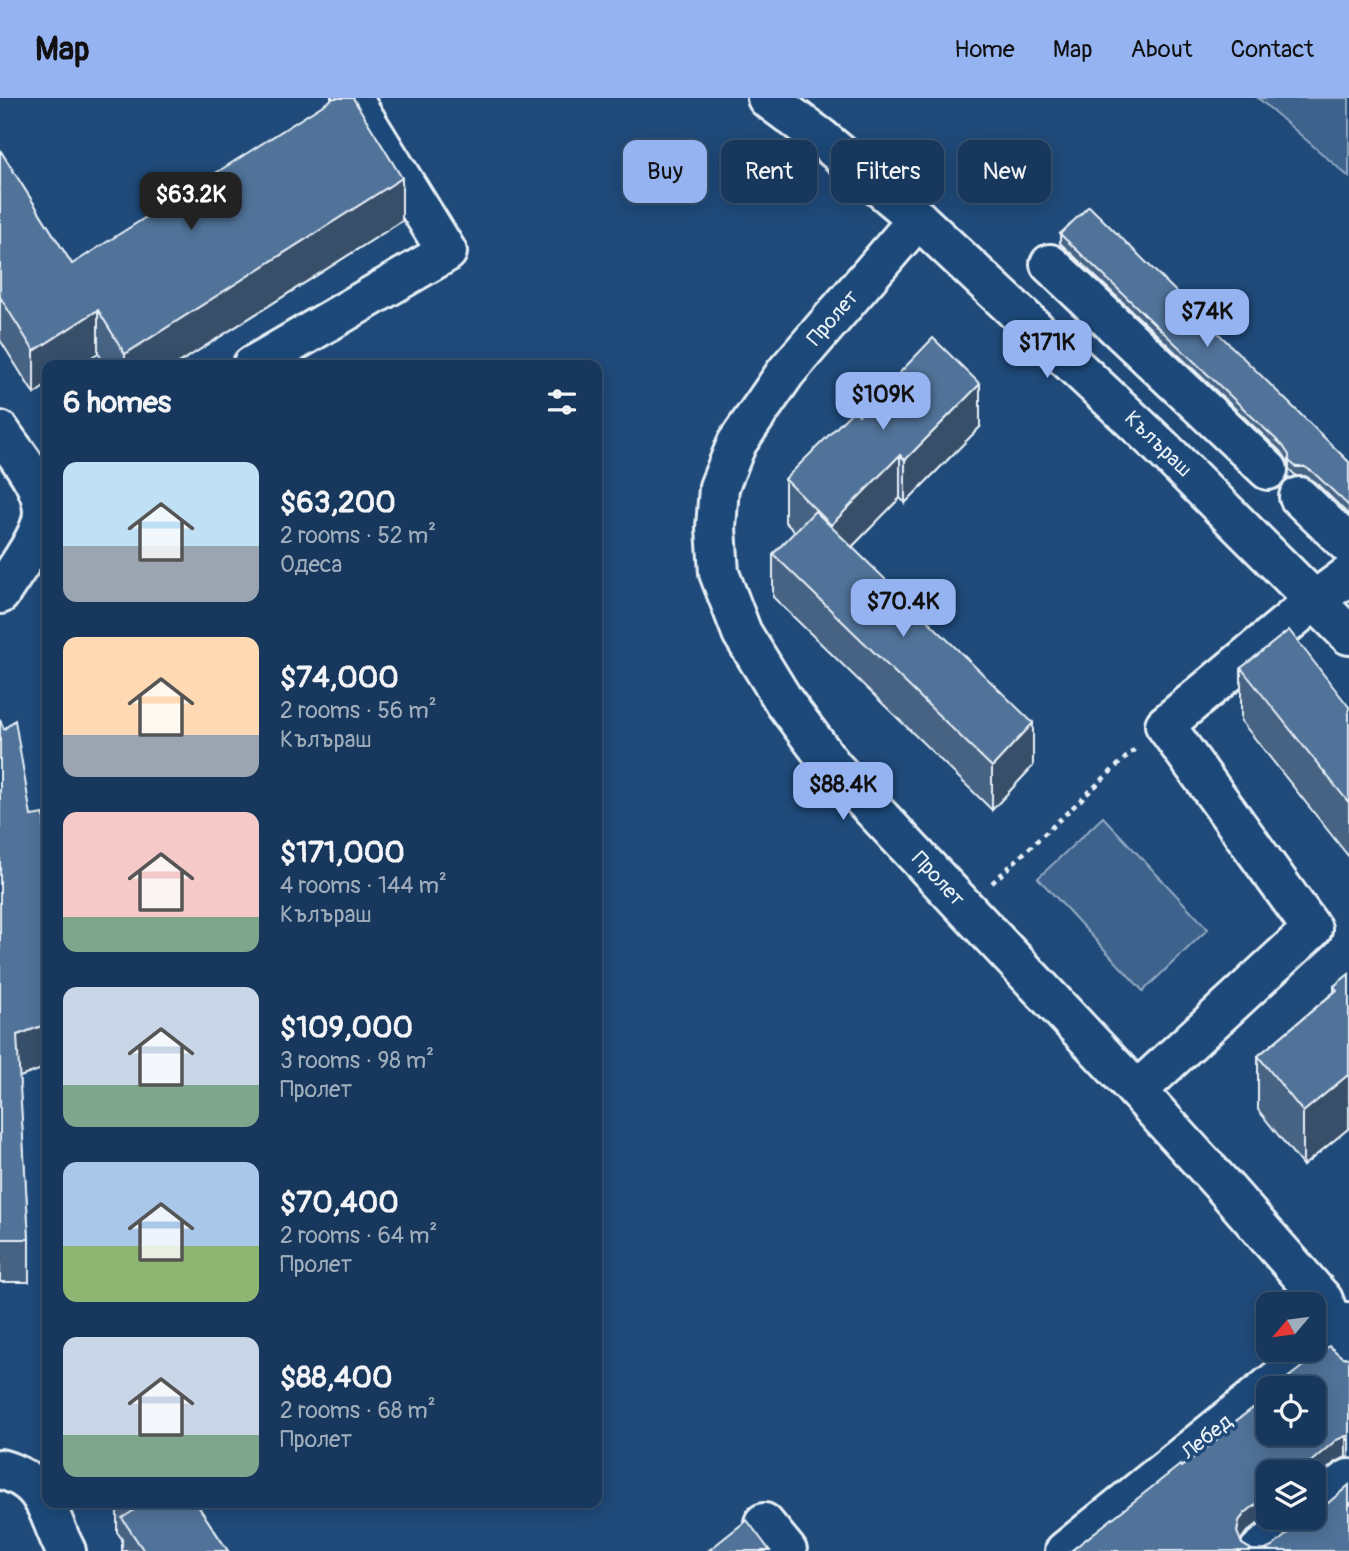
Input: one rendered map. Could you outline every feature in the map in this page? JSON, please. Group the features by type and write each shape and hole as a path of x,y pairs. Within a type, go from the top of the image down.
{"street":[{"path":"262,360 447,252 352,98"},
{"name":"Кълъраш","path":"767,98 821,138 918,219 1161,447 1349,635"},
{"name":"Пролет","path":"918,219 786,373 737,443 719,487 716,528 719,573 742,633 785,703 833,767 1137,1091 1323,1300 1344,1338"},
{"path":"1050,264 1268,470"},
{"path":"1097,386 1111,322"},
{"path":"1161,447 1203,410"},
{"path":"0,431 42,488"},
{"path":"1299,497 1349,545"},
{"path":"0,594 36,536 42,516"},
{"path":"1137,1091 1312,929 1165,725 1315,600 1349,575"},
{"name":"Лебед","path":"1065,1551 1344,1338"},
{"path":"0,1469 36,1487 42,1497"},
{"path":"1326,1497 1349,1479"},
{"path":"49,1508 66,1551"},
{"path":"1259,1551 1285,1530"}],"path":[{"path":"966,908 1134,750 1165,725"}],"shaded area":[{"path":"1258,98 1349,98 1349,177"},
{"path":"1103,817 1208,929 1143,991 1038,878"}],"building":[{"path":"334,98 353,98 402,178 125,354 98,310 34,351 0,297 0,150 72,264"},
{"path":"1089,206 1349,462 1349,506 1314,473 1305,467 1296,467 1289,461 1289,455 1283,446 1060,234"},
{"path":"933,338 980,384 905,460 900,455 831,525 785,479 854,410 859,415"},
{"path":"815,511 1033,723 992,767 773,554"},
{"path":"1289,630 1349,707 1349,803 1241,668"},
{"path":"0,719 4,729 15,720 31,816 42,814 42,1026 17,1035 29,1239 0,1239"},
{"path":"1349,974 1349,1074 1303,1112 1258,1056 1337,990 1334,986"},
{"path":"1329,1346 1342,1357 1349,1358 1349,1436 1336,1440 1313,1460 1256,1460 1256,1504 1239,1521 1237,1532 1242,1544 1252,1550 1263,1551 1071,1551 1234,1426 1232,1424 1256,1406 1256,1446 1326,1446 1326,1376 1290,1376 1308,1362 1326,1362 1326,1348"},
{"path":"1349,1485 1349,1551 1263,1551 1292,1530 1326,1530 1326,1504"},
{"path":"131,1508 199,1508 228,1551 144,1551 122,1518 133,1511"},
{"path":"747,1520 770,1551 708,1551"}]}
